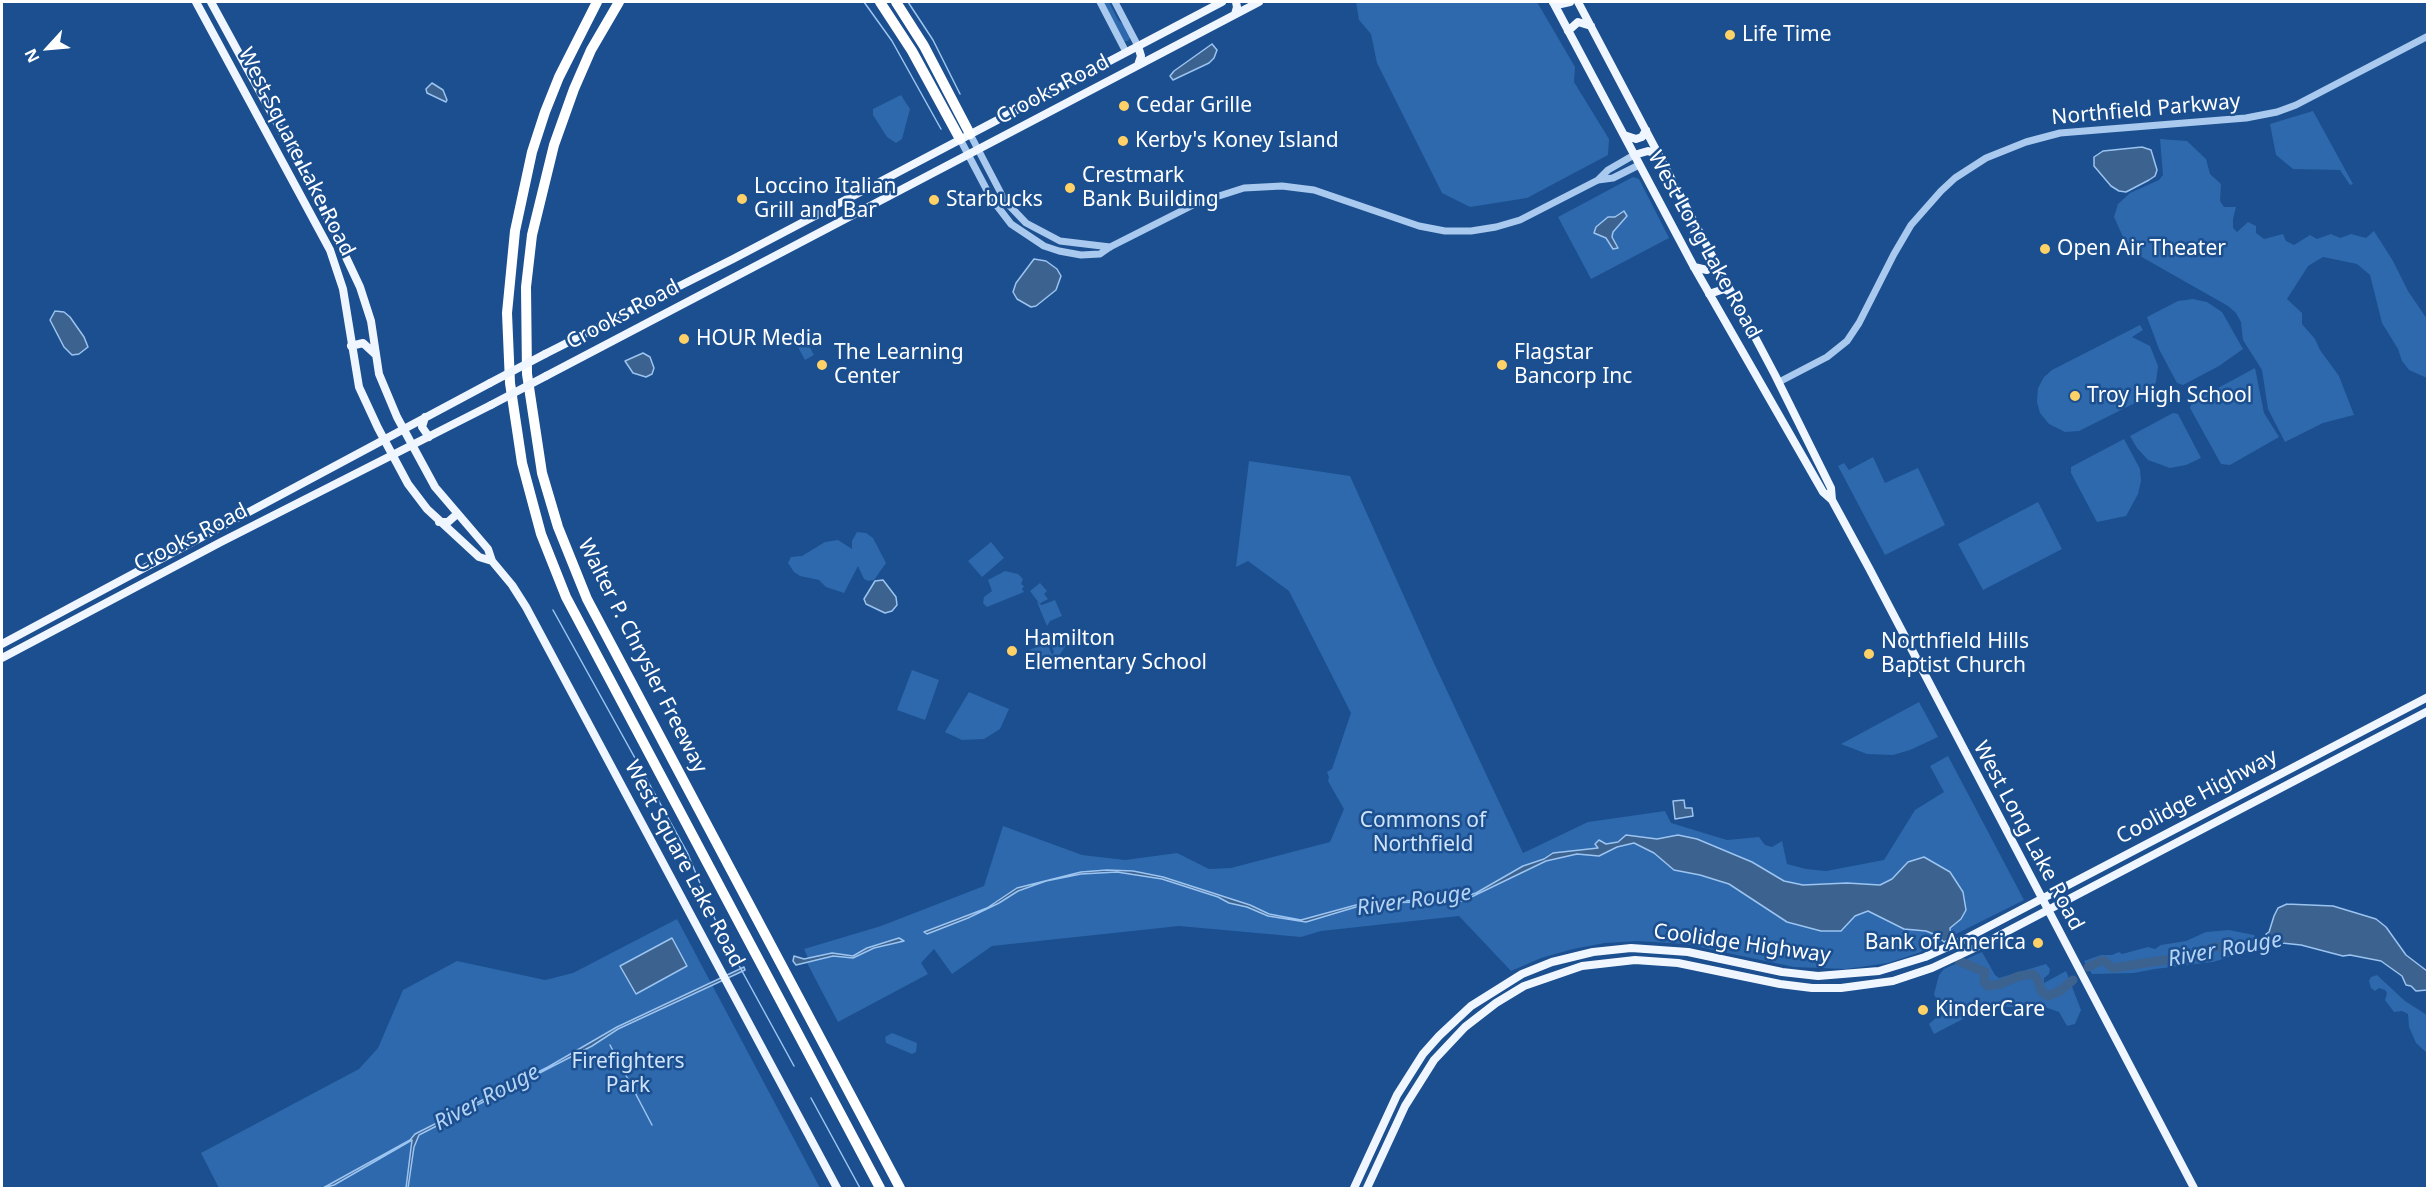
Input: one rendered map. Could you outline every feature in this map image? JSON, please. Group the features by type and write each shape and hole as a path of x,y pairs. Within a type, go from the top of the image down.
{"highway":[{"name":"Walter P. Chrysler Freeway","path":"597,2 559,77 545,112 529,163 515,231 507,313 510,383 522,464 541,534 566,597 880,1188"},
{"name":"Walter P. Chrysler Freeway","path":"619,2 603,28 574,89 554,145 532,235 526,287 527,374 542,474 558,528 592,608 900,1188"},
{"path":"603,28 625,2"},
{"path":"878,2 965,137"},
{"path":"889,2 924,46"},
{"path":"896,2 924,46 965,137"}],"main road":[{"name":"West Square Lake Road","path":"196,2 327,243 340,278 361,393 392,455 413,492 439,522 479,557 492,561"},
{"name":"West Square Lake Road","path":"211,2 305,175 356,278 369,314 383,388 403,428 435,487 488,549 492,561 512,585 526,607 837,1188"},
{"name":"Crooks Road","path":"2,644 403,428 733,259 1222,2"},
{"path":"1235,14 1236,2"},
{"name":"Crooks Road","path":"2,658 135,586 491,405 1259,2"},
{"path":"1553,2 1561,4 1570,2"},
{"name":"West Long Lake Road","path":"1553,2 1709,294 1823,492 1832,500 2194,1188"},
{"name":"West Long Lake Road","path":"1578,2 1779,382 1831,488 1832,500"},
{"path":"1568,31 1578,22 1591,26"},
{"path":"1138,46 1141,56 1138,65"},
{"path":"243,89 250,92 259,88"},
{"path":"1020,108 1018,117 1024,125"},
{"path":"1623,135 1636,139 1646,130"},
{"path":"1634,155 1648,151 1660,156"},
{"path":"291,178 296,174 305,175"},
{"path":"822,212 820,220 826,230"},
{"path":"795,226 801,235 798,244"},
{"path":"733,259 731,269 737,276"},
{"path":"1694,267 1707,270 1716,261"},
{"path":"340,278 347,282 356,278"},
{"path":"696,278 703,287 700,295"},
{"path":"1709,294 1724,289 1733,293"},
{"path":"351,345 363,343 375,355"},
{"path":"425,417 423,430 429,437"},
{"path":"1802,453 1808,455 1813,450"},
{"path":"362,451 368,457 366,468"},
{"path":"283,493 282,502 288,510"},
{"path":"439,522 448,522 457,514"},
{"path":"206,535 210,541 208,549"},
{"path":"134,574 135,586"},
{"name":"Coolidge Highway","path":"1354,1188 1397,1095 1423,1054 1472,1006 1507,982 1536,968 1593,952 1644,948 1688,952 1793,974 1830,977 1879,971 1925,957 1963,940 2427,697"},
{"name":"Coolidge Highway","path":"1367,1188 1405,1106 1434,1060 1465,1026 1482,1013 1507,996 1540,980 1582,966 1649,960 1691,965 1795,986 1841,988 1893,981 1932,968 1980,945 2427,711"},
{"path":"2115,861 2112,867 2115,874"},
{"path":"2098,883 2102,876 2100,869"},
{"path":"1978,932 1975,938 1980,945"},
{"path":"1963,940 1967,947 1964,953"}],"street":[{"path":"1100,2 1126,52"},
{"path":"1115,2 1138,46"},
{"name":"Northfield Parkway","path":"1779,382 1827,357 1846,341 1859,323 1911,225 1955,178 1986,158 2020,144 2060,134 2246,118 2277,112 2296,105 2427,36"},
{"path":"965,137 978,150 1005,201 1020,218 1052,238 1076,244 1098,244 1110,247"},
{"path":"965,137 968,155 995,206 1011,224 1044,246 1075,254 1100,254 1204,200 1251,187 1282,186 1314,190 1409,224 1437,230 1488,229 1520,220 1598,180 1608,170 1634,155"},
{"path":"1598,180 1613,178 1640,165"},
{"path":"1075,254 1076,244"}],"green space":[{"path":"1102,2 1109,2 1118,20 1126,27 1130,38 1128,41 1124,41"},
{"path":"1356,2 1537,2 1575,67 1574,82 1609,139 1608,155 1527,198 1470,207 1442,193 1377,63 1371,34 1359,20"},
{"path":"901,95 910,109 902,139 896,143 887,137 873,115 873,109"},
{"path":"2313,111 2353,184 2350,185 2340,170 2293,169 2276,155 2270,124"},
{"path":"2160,139 2187,141 2206,159 2210,174 2221,184 2220,201 2224,207 2236,207 2233,228 2237,232 2248,222 2256,226 2256,233 2264,239 2283,234 2286,241 2294,245 2310,235 2317,239 2331,234 2340,238 2351,234 2366,238 2374,231 2408,291 2427,319 2427,378 2409,370 2402,361 2398,349 2382,323 2370,275 2357,264 2323,257 2308,266 2287,299 2302,313 2302,324 2315,339 2339,376 2354,415 2323,423 2285,442 2268,409 2262,370 2243,340 2241,322 2236,313 2228,306 2140,256 2123,237 2114,217 2118,204 2130,193 2159,180 2163,175"},
{"path":"1633,177 1639,179 1669,238 1591,279 1558,217"},
{"path":"2193,299 2207,302 2222,312 2243,349 2219,366 2183,385 2177,383 2159,349 2147,317 2178,301"},
{"path":"2140,325 2143,330 2132,337 2150,346 2158,366 2156,382 2149,393 2143,399 2079,431 2065,432 2049,424 2040,413 2037,402 2038,388 2044,377 2052,370"},
{"path":"803,335 814,355 805,360 794,340"},
{"path":"2255,368 2264,413 2279,437 2230,465 2221,464 2190,408 2192,402"},
{"path":"2173,413 2178,414 2201,458 2186,465 2170,468 2148,460 2130,436"},
{"path":"2124,439 2140,469 2141,481 2138,494 2126,516 2097,522 2071,473 2071,467"},
{"path":"1873,457 1885,483 1918,468 1945,525 1885,555 1838,466 1844,463 1849,470"},
{"name":"Commons of Northfield","path":"1249,461 1350,476 1523,853 1588,822 1665,811 1671,823 1727,840 1759,837 1765,845 1772,847 1782,841 1787,864 1806,869 1826,871 1884,860 1915,810 1944,792 1930,766 1948,756 2024,900 1918,953 1888,963 1846,969 1794,967 1685,944 1637,941 1605,943 1573,949 1541,958 1511,971 1459,916 1321,931 1301,937 1179,926 992,946 952,974 934,949 921,963 928,974 838,1022 806,961 809,960 804,949 881,926 984,886 1003,826 1082,855 1125,860 1177,853 1209,869 1231,868 1330,842 1344,809 1328,781 1327,772 1332,769 1351,713 1289,591 1248,561 1236,567"},
{"path":"2038,502 2062,549 1983,590 1958,544"},
{"path":"857,532 866,533 873,538 886,563 874,580 864,579 858,566 844,593 826,587 819,580 800,576 788,563 791,557 802,556 825,542 838,540 852,549 852,541"},
{"path":"991,542 1004,558 982,577 968,561"},
{"path":"1005,571 1018,574 1023,579 1021,584 1024,586 1022,589 1024,592 987,607 983,603 984,597 992,591 988,580"},
{"path":"1040,583 1047,591 1044,594 1048,599 1039,604 1055,600 1062,616 1050,621 1047,626 1037,602 1039,603 1030,591"},
{"path":"1058,638 1067,644 1056,660 1038,667 1035,660 1037,654 1029,650 1047,643 1052,655 1054,652 1052,647"},
{"path":"912,670 939,680 925,720 897,710"},
{"path":"969,692 1009,709 1000,729 984,739 962,740 945,732"},
{"path":"1919,702 1938,737 1893,755 1867,754 1841,744"},
{"name":"Firefighters Park","path":"677,919 820,1188 219,1188 201,1153 359,1069 378,1048 403,990 457,961 545,980 573,973"},
{"path":"2229,930 2254,935 2261,947 2213,962 2134,973 2092,974 2084,961 2101,955 2112,955 2119,952 2122,954 2148,947 2155,949 2161,945 2186,941 2206,932"},
{"path":"1982,952 1999,978 2046,964 2050,969 2049,974 2044,978 2044,983 2066,971 2081,1010 2075,1024 2067,1026 2059,1012 2039,1005 2021,1008 1990,1005 1934,1034 1929,1024 1937,1017 1940,1008 1934,994 1939,975 1944,969"},
{"path":"2377,975 2405,1001 2427,1015 2427,1053 2416,1043 2409,1027 2408,1014 2402,1011 2394,1012 2385,1000 2387,993 2385,990 2379,988 2375,991 2371,988 2369,981 2371,977"},
{"path":"892,1033 917,1043 916,1052 912,1054 886,1043 885,1037"}],"water":[{"path":"1212,44 1217,50 1209,63 1173,80 1170,76 1174,71"},
{"path":"432,83 443,90 446,102 427,93 426,89"},
{"path":"2142,147 2151,150 2157,170 2155,176 2126,192 2111,186 2094,166 2094,157 2103,151"},
{"path":"1624,211 1627,216 1613,232 1612,237 1618,248 1613,249 1606,238 1594,233 1596,227 1608,217 1615,217"},
{"path":"1034,259 1046,261 1057,269 1061,276 1056,290 1036,306 1031,307 1017,299 1013,292 1016,283"},
{"path":"55,311 64,312 70,317 84,337 88,347 79,354 72,355 64,347 50,320"},
{"path":"643,353 650,357 654,368 652,374 646,377 633,373 625,361"},
{"path":"883,580 896,597 897,605 892,611 885,613 866,604 864,599 875,581"},
{"path":"1684,800 1685,808 1692,808 1693,816 1675,819 1673,801"},
{"path":"1626,835 1657,839 1678,835 1697,839 1752,862 1784,881 1803,885 1847,883 1880,885 1892,879 1908,862 1924,857 1950,872 1963,892 1966,910 1961,919 1950,928 1951,938 1944,942 1936,935 1926,931 1904,929 1868,911 1855,916 1841,931 1821,931 1787,922 1729,884 1674,870 1654,853 1634,843 1617,847 1599,856 1577,854 1546,861 1463,901 1380,903 1356,907 1306,922 1268,916 1162,879 1117,872 1081,874 1046,881 1018,891 999,903 968,918 927,934 924,932 987,908 1017,888 1081,872 1107,870 1133,871 1163,877 1250,905 1269,914 1301,920 1380,901 1454,900 1476,893 1523,866 1544,859 1553,853 1598,848 1595,844 1599,840 1606,844 1618,842"},
{"path":"2287,904 2333,906 2376,919 2386,927 2406,955 2427,971 2427,990 2416,991 2406,985 2402,976 2381,961 2350,955 2343,956 2301,945 2282,943 2271,946 2266,934 2269,932 2278,908"},
{"path":"672,938 687,966 636,994 620,966"},
{"path":"899,938 904,941 874,948 853,958 833,956 796,965 793,961 794,956 804,959 832,953 853,956 867,948"},
{"path":"744,967 745,970 618,1029 592,1046 419,1135 414,1147 408,1188 406,1188 412,1140 334,1185 323,1188 410,1140 415,1134 548,1067 617,1027"}],"waterway":[{"path":"864,2 892,41 941,129"},
{"path":"908,2 933,40 960,94"},
{"path":"553,610 687,852 719,929 794,1066"},
{"name":"River Rouge","path":"2088,967 2103,960 2113,968 2184,957 2215,947 2249,946 2281,939"},
{"name":"River Rouge","path":"1959,961 1985,972 1984,982 1988,986 2033,974 2038,980 2041,991 2048,996 2060,991 2073,980"},
{"path":"610,1045 652,1125"},
{"path":"811,1098 860,1188"}],"place":[{"name":"Life Time","path":"1730,35"},
{"name":"Cedar Grille","path":"1124,106"},
{"name":"Kerby's Koney Island","path":"1123,141"},
{"name":"Crestmark Bank Building","path":"1070,188"},
{"name":"Loccino Italian Grill and Bar","path":"742,199"},
{"name":"Starbucks","path":"934,200"},
{"name":"Open Air Theater","path":"2045,249"},
{"name":"HOUR Media","path":"684,339"},
{"name":"The Learning Center","path":"822,365"},
{"name":"Flagstar Bancorp Inc","path":"1502,365"},
{"name":"Troy High School","path":"2075,396"},
{"name":"Hamilton Elementary School","path":"1012,651"},
{"name":"Northfield Hills Baptist Church","path":"1869,654"},
{"name":"Bank of America","path":"2038,943"},
{"name":"KinderCare","path":"1923,1010"}]}
